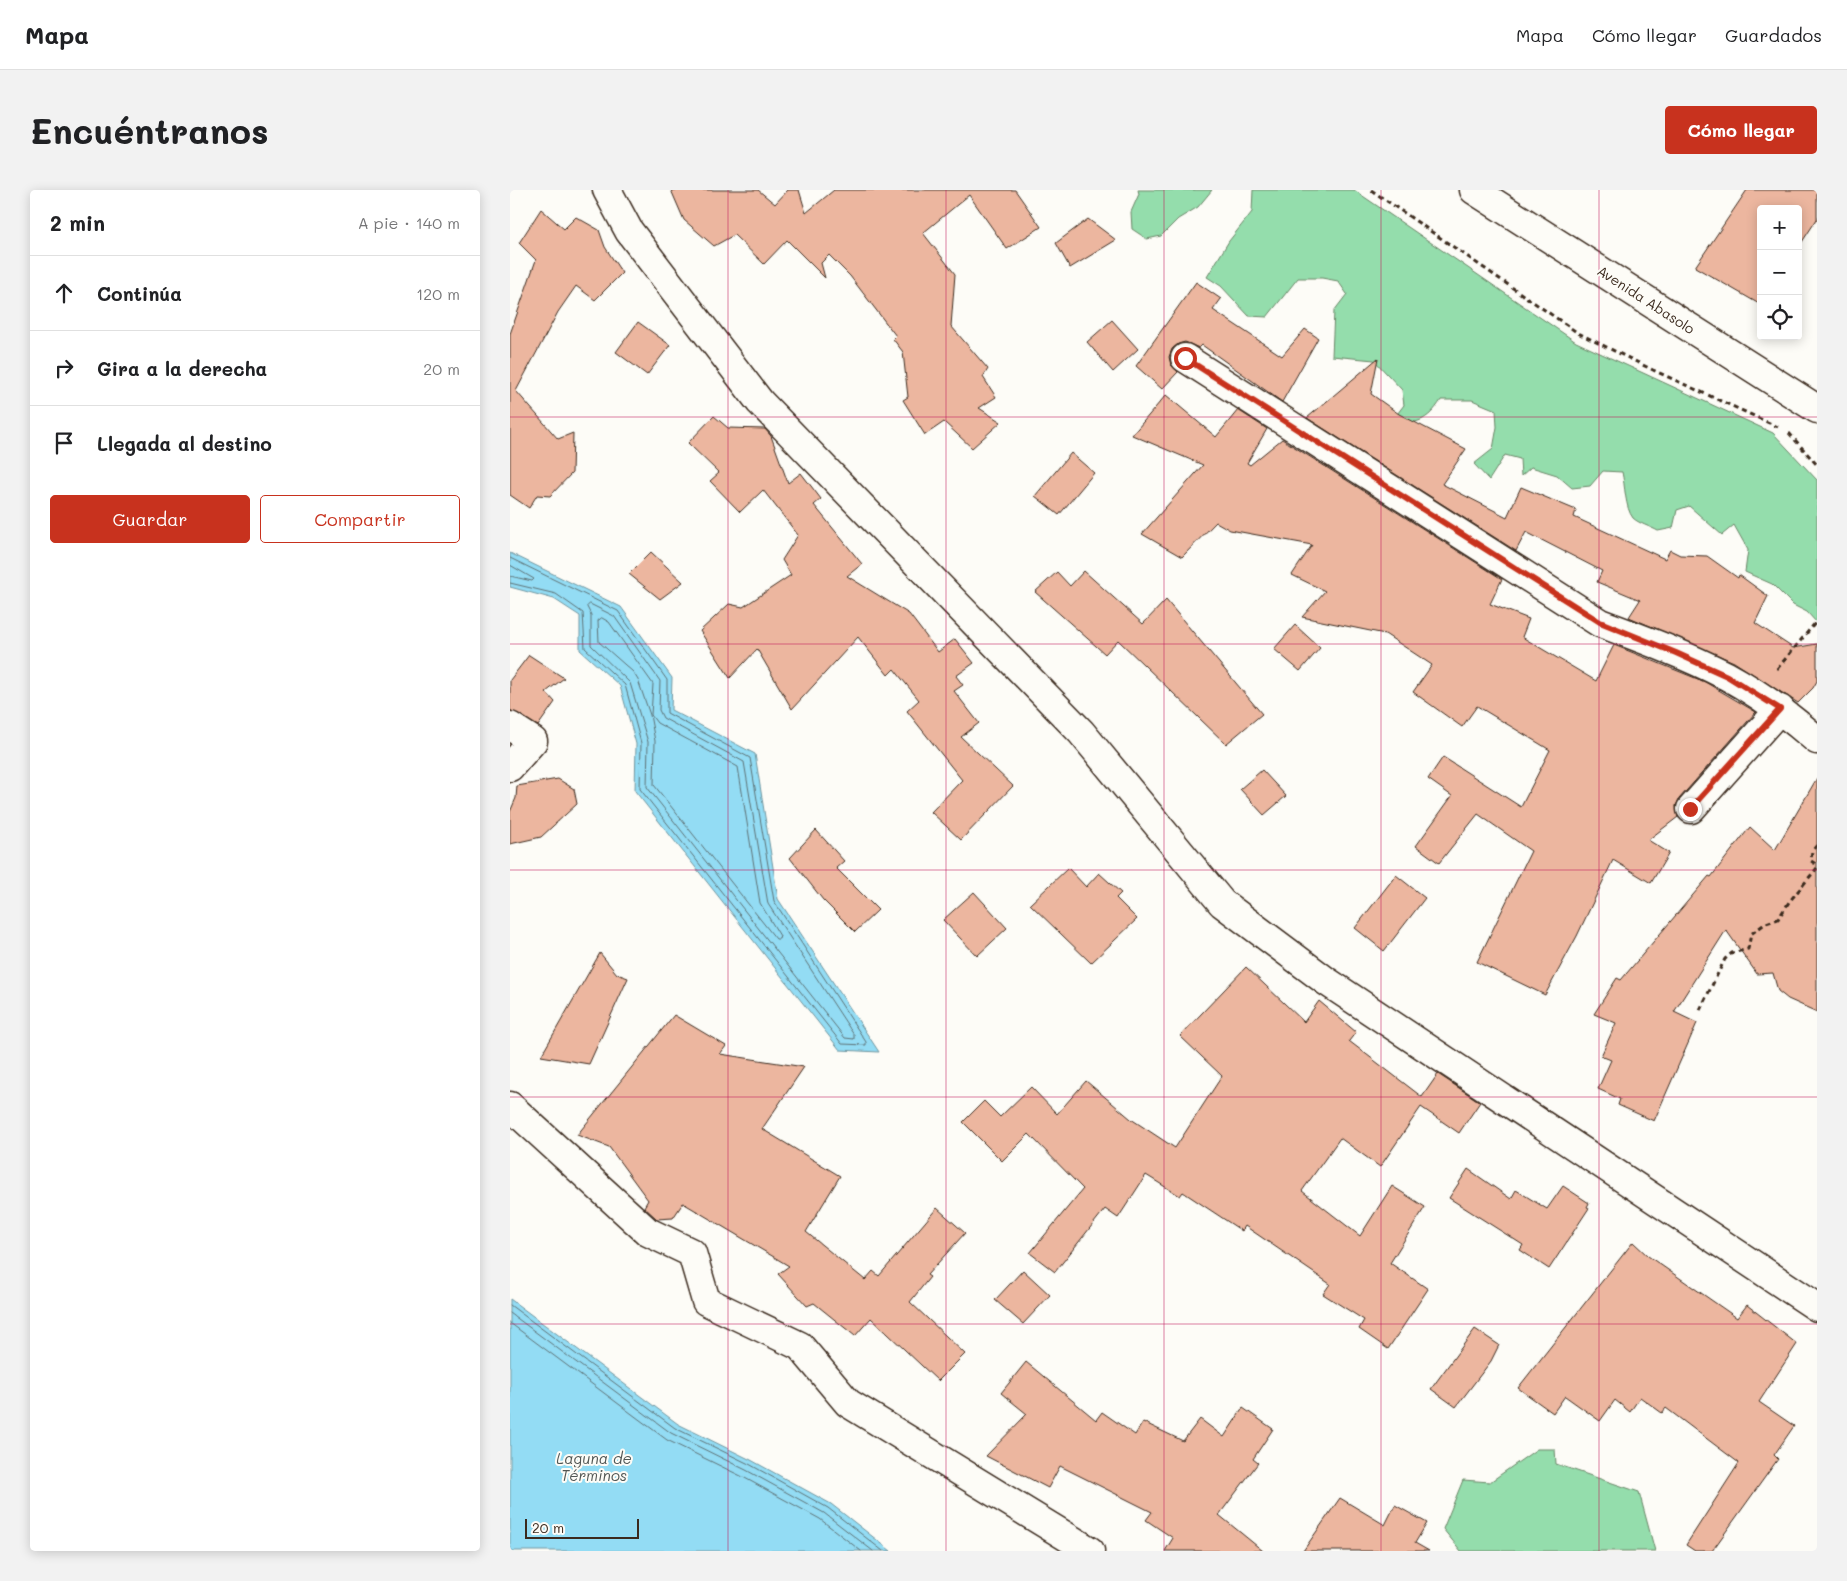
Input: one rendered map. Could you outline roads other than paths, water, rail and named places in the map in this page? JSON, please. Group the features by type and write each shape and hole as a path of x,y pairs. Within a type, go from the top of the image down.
{"street":[{"path":"607,190 629,231 760,402 1081,732 1222,903 1326,981 1817,1307"},
{"name":"Avenida Abasolo","path":"1474,190 1814,402"},
{"path":"1185,358 1600,622 1727,676 1769,702 1817,740"},
{"path":"1690,809 1769,702"},
{"path":"510,726 533,741 510,767"},
{"path":"510,1106 648,1232 692,1253 706,1300 800,1346 848,1403 1090,1551"}],"water":[{"path":"510,553 621,607 672,678 671,710 755,754 778,899 879,1052 840,1050 635,791 636,744 620,686 580,650 580,616 554,599 510,587"},
{"name":"Laguna de Términos","path":"510,1299 678,1424 751,1460 831,1504 891,1551 510,1551"}]}
